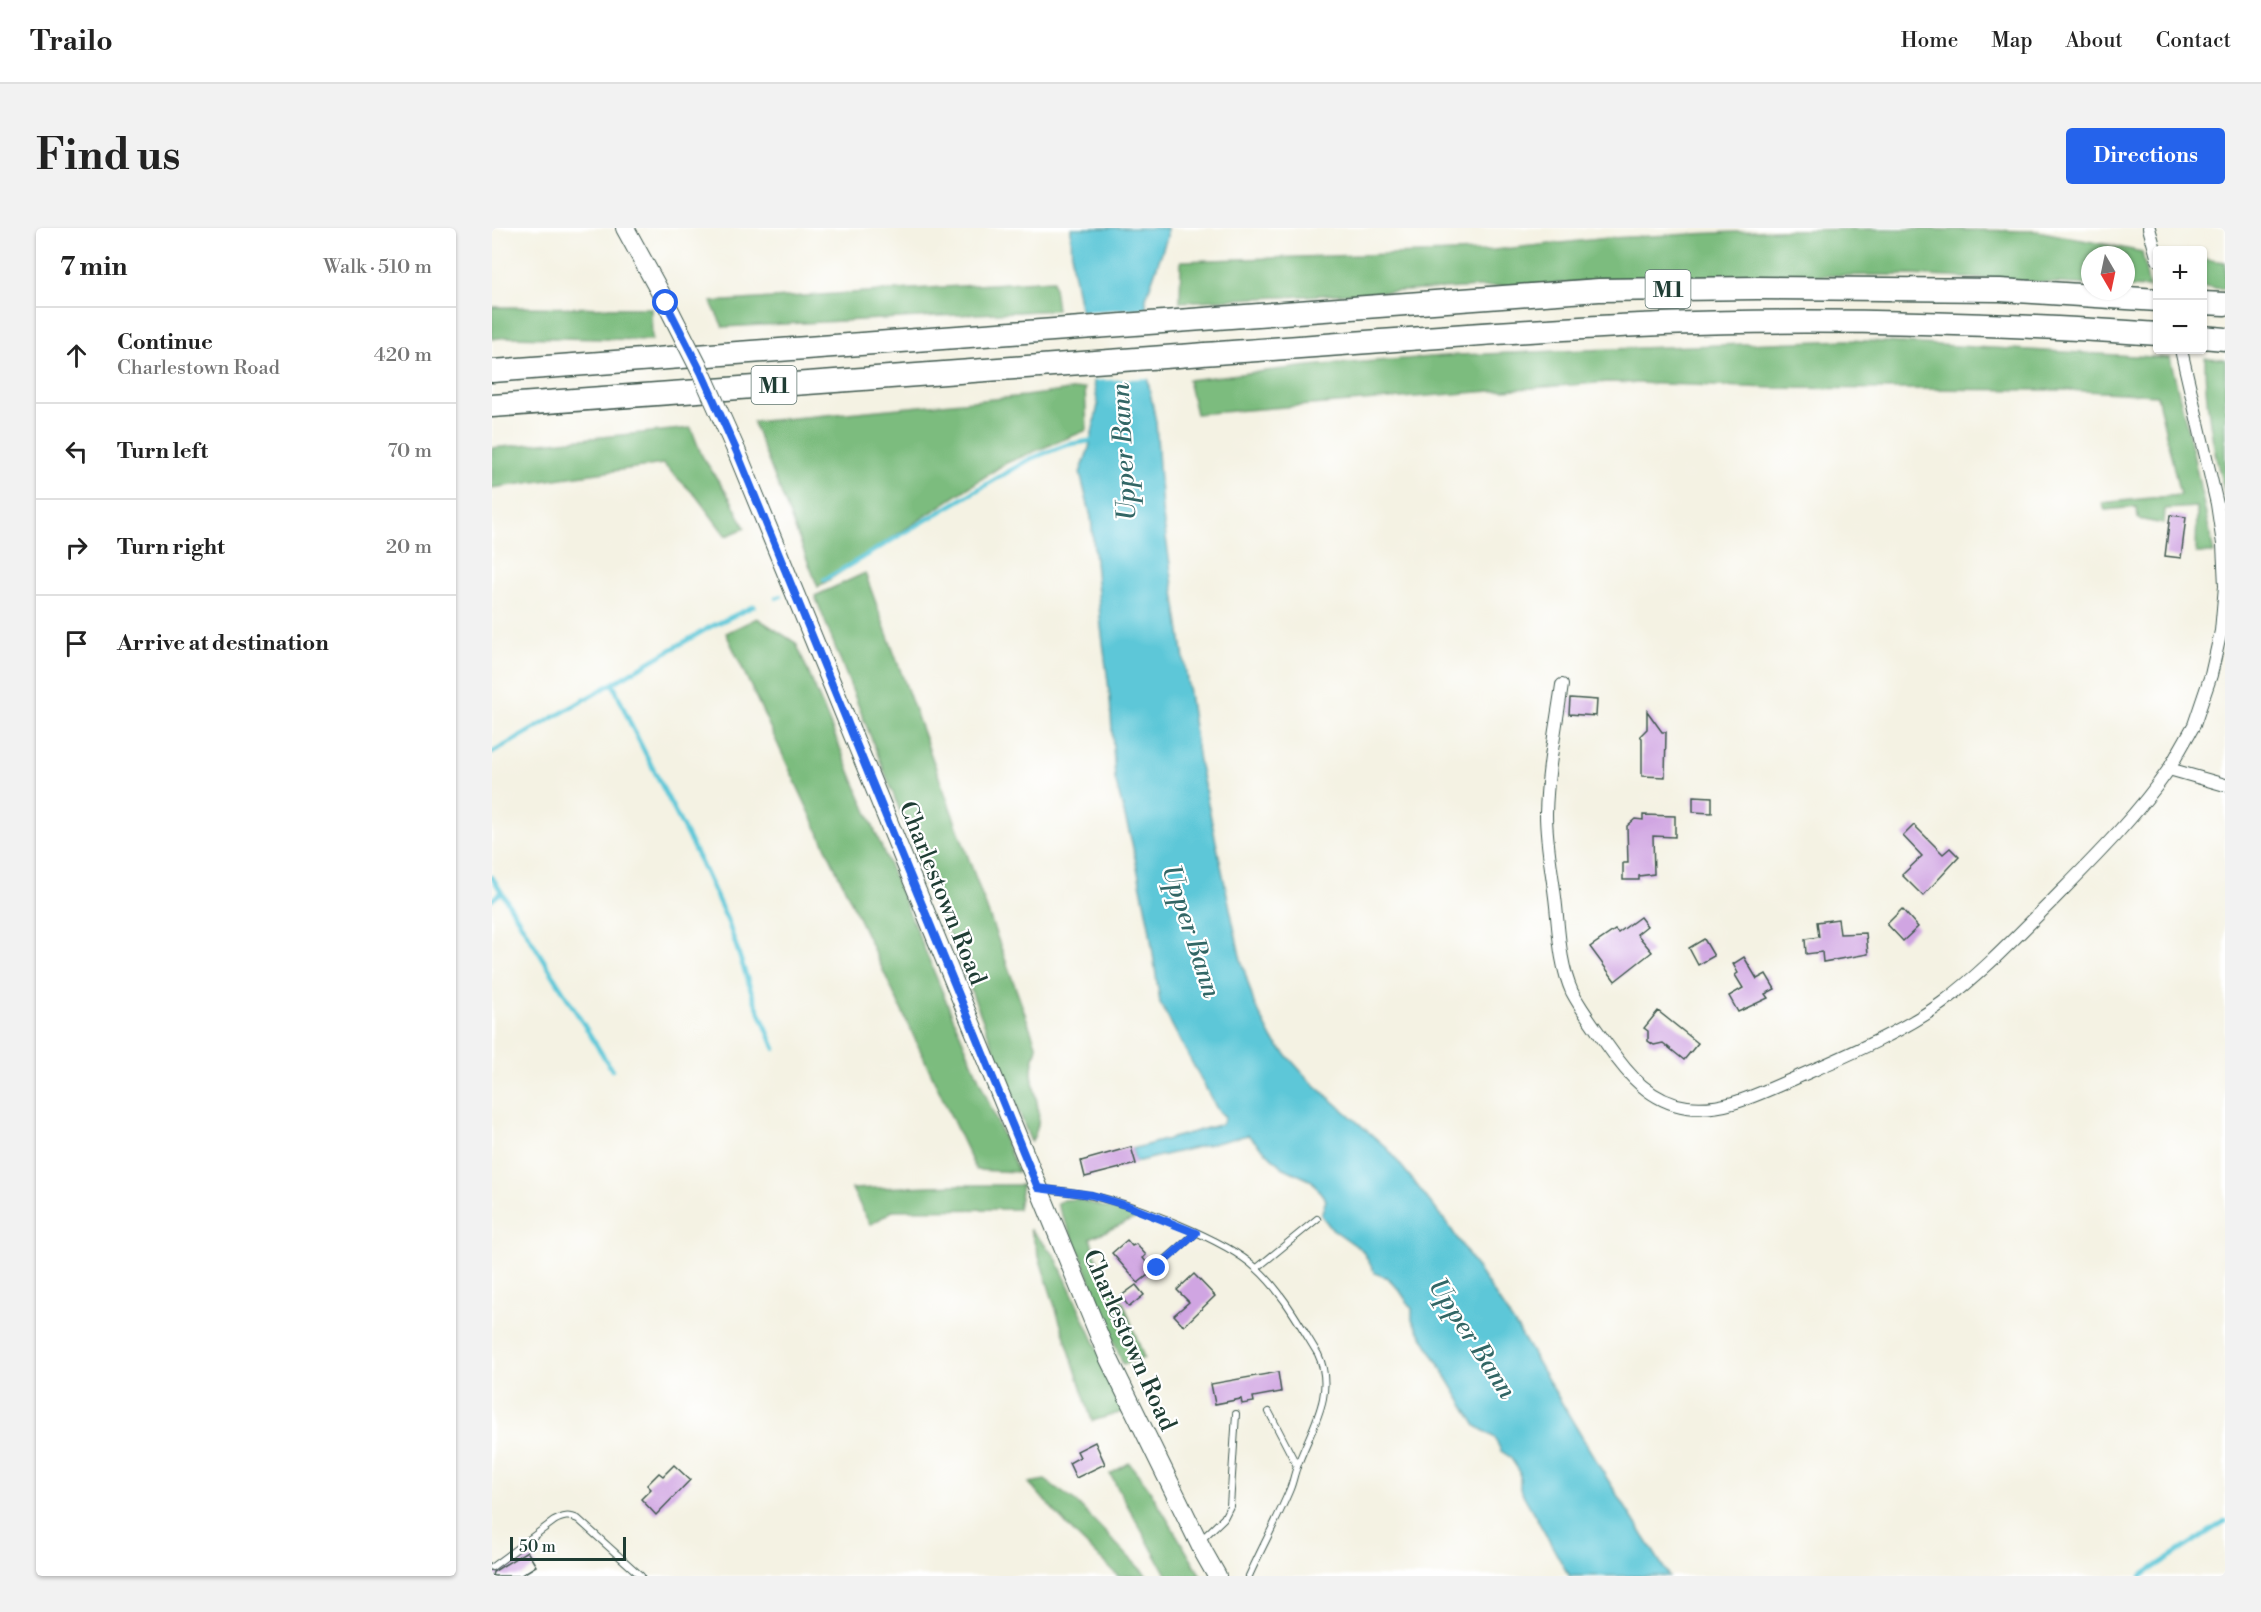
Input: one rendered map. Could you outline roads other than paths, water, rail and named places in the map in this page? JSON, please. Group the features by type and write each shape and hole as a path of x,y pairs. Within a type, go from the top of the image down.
{"highway":[{"name":"M1","path":"492,371 1599,290 1757,288 2000,290 2153,300"},
{"path":"2207,303 2225,304"},
{"name":"M1","path":"492,406 1527,331 1668,324 1890,323 2008,326 2153,334"},
{"path":"2207,337 2225,339"}],"main road":[{"name":"Charlestown Road","path":"625,228 702,374 736,450 1108,1357 1198,1543 1217,1576"}],"street":[{"path":"2149,228 2154,246"},
{"path":"1562,685 1546,813 1547,838 1564,967 1576,997 1622,1067 1652,1094 1666,1102 1687,1107 1722,1106 1751,1097 1818,1068 1901,1028 1942,1003 2002,951 2070,883 2149,798 2169,769 2194,724 2211,675 2221,631 2225,586 2223,544 2217,504 2182,354"},
{"path":"2169,769 2225,785"}],"lane":[{"path":"1038,1188 1092,1195 1128,1206 1196,1233 1236,1253 1257,1268 1298,1321 1318,1354 1325,1384 1320,1416 1249,1576"},
{"path":"1257,1268 1317,1219"},
{"path":"1157,1268 1196,1233"},
{"path":"1269,1412 1297,1466"},
{"path":"1198,1543 1224,1518 1230,1506 1236,1414"},
{"path":"492,1567 554,1521 562,1516 571,1516 641,1576"}],"water":[{"name":"Upper Bann","path":"1071,228 1167,228 1167,237 1146,298 1148,382 1156,422 1162,510 1199,761 1240,956 1254,1003 1273,1040 1308,1079 1388,1149 1449,1226 1519,1331 1601,1469 1669,1576 1569,1576 1520,1489 1520,1472 1510,1457 1501,1451 1495,1438 1476,1426 1412,1320 1412,1309 1400,1291 1389,1279 1375,1273 1362,1250 1331,1228 1321,1215 1326,1200 1312,1181 1282,1167 1248,1135 1135,1162 1132,1149 1222,1124 1225,1117 1217,1109 1160,1003 1149,926 1132,843 1115,779 1110,698 1091,517 1080,473 1089,448 1098,405 1072,265"}],"waterway":[{"name":"Upper Bann","path":"824,580 1030,459 1066,445 1095,440"},
{"path":"776,598 781,596"},
{"path":"492,753 710,627 754,606"},
{"path":"613,684 728,922 754,999 775,1049"},
{"path":"492,877 612,1070"},
{"path":"492,900 501,892"},
{"path":"2141,1576 2225,1521"}]}
